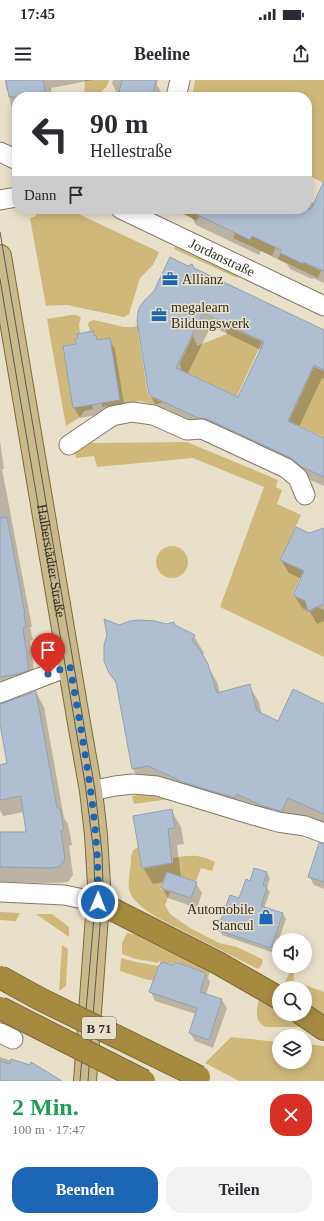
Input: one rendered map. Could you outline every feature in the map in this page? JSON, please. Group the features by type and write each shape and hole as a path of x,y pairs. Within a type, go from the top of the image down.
{"highway":[{"path":"98,902 231,970 272,994"},
{"name":"B 71","path":"0,977 40,999 203,1079"},
{"name":"B 71","path":"0,1008 144,1081"},
{"path":"312,1021 324,1029"}],"main road":[{"name":"Halberstädter Straße","path":"0,256 91,791 98,856 98,902 85,1081"}],"street":[{"path":"177,92 180,80"},
{"path":"0,152 12,158"},
{"path":"0,200 12,198"},
{"name":"Jordanstraße","path":"133,214 324,306"},
{"path":"69,444 112,416 132,412 152,415 186,430 202,429 286,468 298,478 305,494"},
{"path":"0,693 70,666"},
{"path":"91,791 133,784 157,786 278,822 305,826 324,833"},
{"path":"0,892 64,895 98,902"}],"shaded area":[{"path":"85,80 109,80 107,86 101,92 84,92"},
{"path":"195,80 324,80 324,183 312,177 312,92 193,92"},
{"path":"36,214 79,214 159,252 153,265 140,278 129,314 124,317 67,305 46,306 30,218 36,216"},
{"path":"182,214 200,214 197,221"},
{"path":"237,229 276,247 272,256 233,238"},
{"path":"176,246 238,276 237,278 174,249"},
{"path":"281,252 321,271 318,278 278,259"},
{"path":"71,315 81,317 79,325 80,333 77,334 78,338 75,339 93,409 84,411 80,417 66,426 47,319"},
{"path":"94,320 124,327 134,327 143,323 138,333 148,396 163,402 154,405 141,401 102,407 95,335 93,331 90,331 88,324 90,321"},
{"path":"225,325 262,342 237,396 181,370 180,363 193,336 197,346 227,334"},
{"path":"314,367 324,371 324,437 289,421"},
{"path":"187,442 278,480 276,487 282,490 277,504 301,515 280,560 303,571 292,595 308,603 306,608 309,610 312,611 315,606 324,610 324,657 220,607 264,487 193,458 97,467 94,456 76,458 75,453 91,443"},
{"path":"169,546 175,546 185,553 188,562 187,568 181,575 175,578 169,578 159,571 156,565 156,559 163,549"},
{"path":"158,792 169,799 134,804 132,796"},
{"path":"138,847 142,869 173,863 173,858 184,856 199,856 215,862 212,871 201,868 196,881 166,872 160,889 170,892 165,905 170,914 190,928 219,943 237,947 262,959 263,961 261,966 258,969 158,918 136,902 130,893 129,883 132,854"},
{"path":"0,912 20,913 16,921 0,920"},
{"path":"36,914 52,914 69,927 69,937"},
{"path":"127,933 146,936 211,969 208,977 206,976 207,973 177,961 173,964 159,961 158,963 136,959 122,954 122,943"},
{"path":"62,945 68,949 66,986 59,991"},
{"path":"121,958 159,966 155,980 148,980 120,971"},
{"path":"290,973 293,973 294,981 286,981"},
{"path":"312,988 324,992 324,1017 312,1009"},
{"path":"259,998 272,1005 272,1021 296,1021 305,1027 266,1027 259,1022 257,1007"},
{"path":"231,1037 272,1041 272,1069 312,1069 312,1045 324,1046 324,1081 239,1081 205,1063"}],"building":[{"path":"6,80 43,80 45,92 12,92 12,97 9,97"},
{"path":"122,80 156,80 153,92 119,92"},
{"path":"324,181 324,271 303,262 303,264 280,253 281,250 252,236 250,240 195,214 312,214 312,207"},
{"path":"170,257 188,266 192,264 194,268 324,330 324,370 314,365 288,421 324,438 324,477 302,467 291,458 207,419 198,418 149,395 137,322 140,306 154,291","holes":["203,313 264,342 238,397 176,368"]},
{"path":"93,331 97,340 110,338 120,400 73,408 63,346 76,344 75,339 78,338 77,334"},
{"path":"7,517 25,614 26,627 23,628 29,670 18,674 0,677 0,518"},
{"path":"296,527 309,533 324,528 324,604 308,611 305,601 293,595 304,571 280,560"},
{"path":"104,619 119,625 138,620 155,621 166,624 174,622 175,625 195,635 192,640 208,664 217,693 250,684 257,711 278,721 293,689 324,704 324,814 288,798 282,811 280,811 263,806 236,794 235,798 185,783 148,766 132,769 116,682 109,673 104,661 104,645 107,635"},
{"path":"36,691 57,808 60,808 64,830 61,831 65,859 59,867 0,867 0,832 26,832 21,796 0,800 0,765 7,763 0,724 0,704"},
{"path":"172,809 175,828 168,829 172,863 142,868 133,816"},
{"path":"319,843 324,844 324,882 308,877"},
{"path":"254,868 267,872 263,885 267,887 261,906 283,913 276,933 272,933 271,948 217,930 230,895 239,898 246,879 250,881"},
{"path":"167,872 197,882 191,898 161,888"},
{"path":"161,962 173,965 176,962 206,973 200,992 222,999 209,1040 189,1033 197,1008 149,992"},
{"path":"11,1059 30,1065 31,1062 62,1081 0,1081 0,1061 10,1064"}],"tram line":[{"path":"0,232 95,790 102,853 103,887 88,1081"},
{"path":"0,279 85,783 94,854 95,905 80,1081"}],"place":[{"name":"Allianz","path":"170,279"},
{"name":"megalearn Bildungswerk","path":"159,315"},
{"name":"Automobile Stancul","path":"266,917"}],"route":[{"path":"48,674 70,666 91,791 98,856 98,902"}]}
